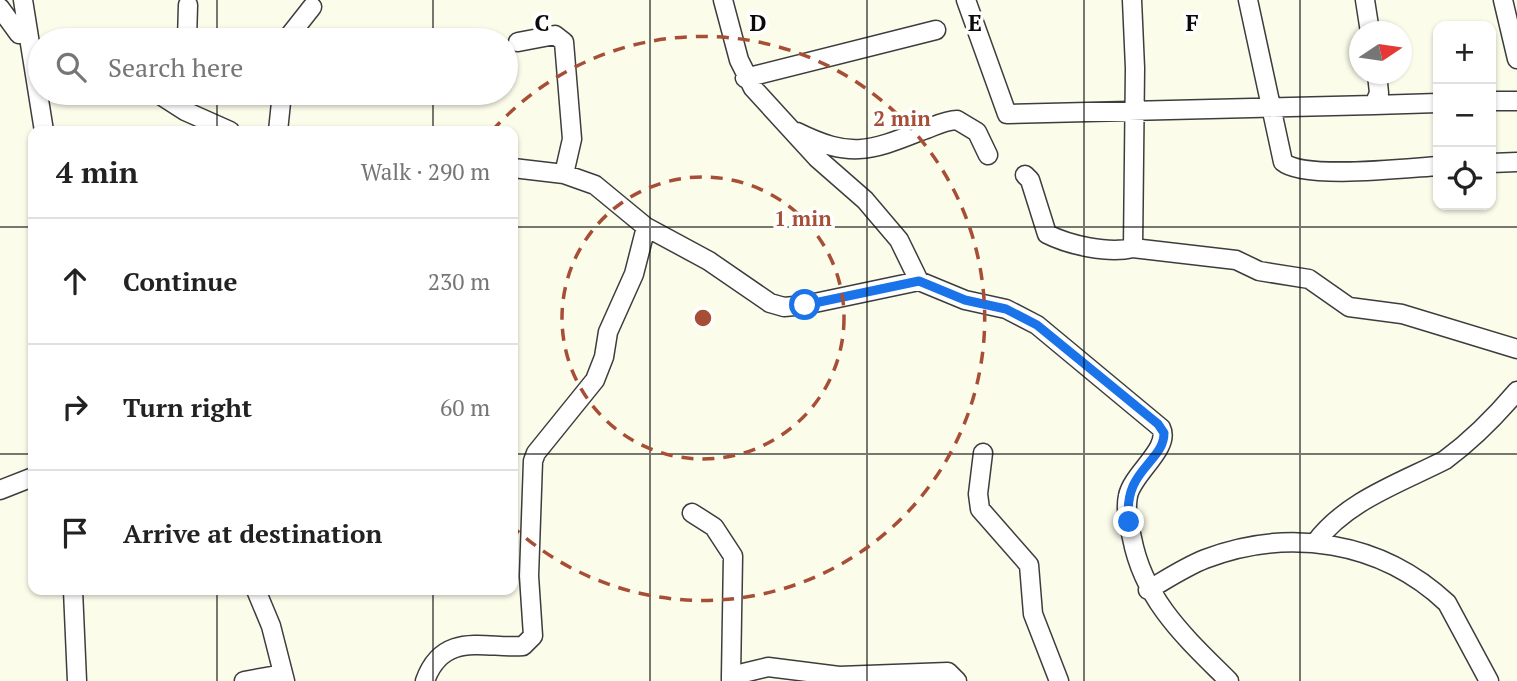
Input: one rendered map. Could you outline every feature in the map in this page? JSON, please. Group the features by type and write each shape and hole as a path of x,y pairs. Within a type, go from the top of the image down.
{"street":[{"path":"23,0 24,36 28,47"},
{"path":"723,0 746,78 817,158 865,200 899,240 919,281"},
{"path":"966,0 1007,114 1133,113 1433,103"},
{"path":"1132,0 1135,68 1133,248"},
{"path":"1248,0 1283,162 1304,170 1365,171 1433,166"},
{"path":"1365,0 1368,21"},
{"path":"1503,0 1517,58"},
{"path":"187,28 188,5"},
{"path":"296,28 313,7"},
{"path":"0,8 24,36"},
{"path":"746,78 936,30"},
{"path":"0,33 24,36"},
{"path":"518,42 555,35 564,43 572,139 564,174"},
{"path":"1374,105 1379,93 1378,84"},
{"path":"1496,101 1517,101"},
{"path":"41,105 43,126"},
{"path":"176,105 219,126"},
{"path":"185,105 185,111"},
{"path":"279,126 281,105"},
{"path":"791,128 836,149 853,151 874,148 957,120 976,132 988,155"},
{"path":"1496,163 1517,162"},
{"path":"518,169 564,174 595,185 646,227 709,261 771,303 784,307 919,281 965,300 1006,309 1037,325 1161,428 1162,444 1133,482 1127,505 1135,553 1148,590 1163,613 1229,681"},
{"path":"1025,176 1030,180 1047,234 1062,241 1122,250 1133,248 1236,260 1259,271 1309,279 1349,307 1402,314 1517,349"},
{"path":"425,681 438,661 468,642 504,647 523,646 533,636 529,576 533,461 536,453 595,380 614,314 634,274 646,227"},
{"path":"1315,543 1328,526 1347,511 1459,450 1483,429 1517,391"},
{"path":"983,453 978,494 980,509 1029,565 1034,614 1059,681"},
{"path":"0,490 28,479"},
{"path":"692,513 714,527 733,556 731,679 780,667 839,676 947,672 957,681"},
{"path":"1148,590 1189,566 1236,549 1264,544 1343,545 1407,571 1447,603 1489,681"},
{"path":"73,595 77,681"},
{"path":"244,681 284,677 271,626 258,595"}],"route":[{"path":"805,305 875,288 919,281 928,287 965,300 1006,309 1037,325 1158,424 1164,433 1162,444 1133,482 1128,493 1129,522"}]}
